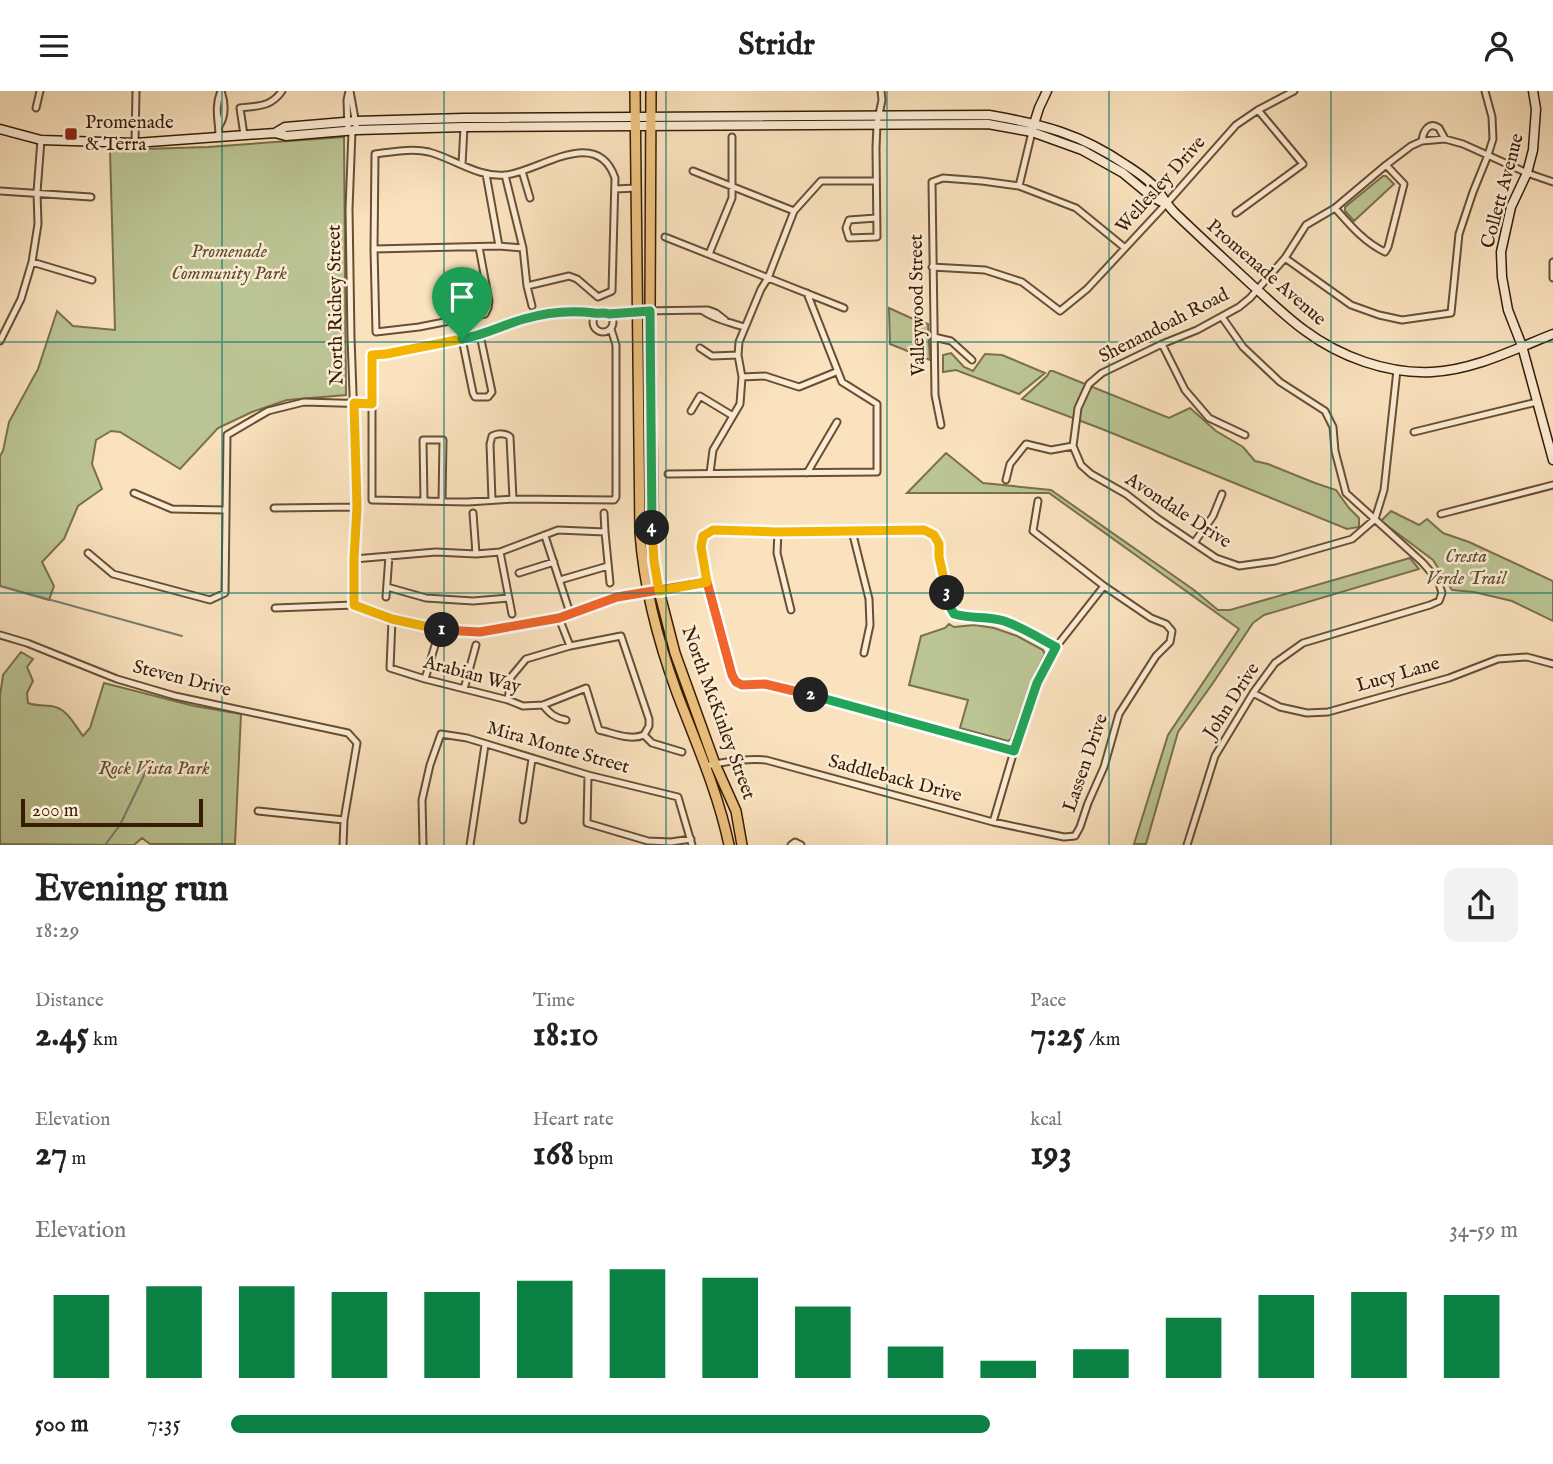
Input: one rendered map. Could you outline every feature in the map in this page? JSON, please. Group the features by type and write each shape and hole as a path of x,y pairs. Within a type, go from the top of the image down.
{"main road":[{"name":"North McKinley Street","path":"635,91 642,558 664,657 711,765 736,811 742,845"},
{"name":"North McKinley Street","path":"651,91 650,311 654,561 675,653 711,765 729,845"},
{"path":"1033,128 1046,91"},
{"name":"Collett Avenue","path":"1534,91 1536,131 1533,150 1527,173 1511,207 1501,252 1502,277 1508,310 1522,346 1553,460"},
{"name":"Promenade Avenue","path":"0,129 41,140 135,143 275,133 285,127 464,122 878,119 989,115 1033,128 1065,132 1087,141 1128,166 1157,190 1166,204 1301,328 1349,356 1397,370 1432,372 1486,360 1553,334"}],"street":[{"path":"36,108 40,91"},
{"path":"135,143 136,91"},
{"path":"219,137 217,99 221,91"},
{"path":"244,135 240,108 267,104 276,99 282,91"},
{"name":"North Richey Street","path":"349,91 352,127 349,209 357,507 354,605"},
{"path":"876,218 849,220 846,228 849,238 877,237 876,181 881,91"},
{"name":"Wellesley Drive","path":"932,267 985,269 1022,282 1060,311 1087,289 1236,125 1294,91"},
{"path":"1285,258 1351,305 1379,315 1402,320 1451,313 1459,234 1493,139 1492,117 1485,91"},
{"path":"1236,213 1303,164 1258,110"},
{"path":"461,166 464,122"},
{"name":"Shenandoah Road","path":"1422,141 1427,127 1433,126 1440,128 1445,139"},
{"path":"1033,128 1019,187 1076,208 1125,248"},
{"path":"709,254 732,198 732,137"},
{"name":"Shenandoah Road","path":"1073,446 1077,408 1089,384 1102,373 1239,307 1285,258 1306,225 1335,208 1411,146 1422,141 1445,139 1553,182"},
{"path":"0,341 21,299 32,262 38,224 37,192 41,140"},
{"path":"480,247 489,301 485,314 376,332 375,154 398,151 428,152 486,174 505,175 573,153 587,153 602,159 615,178 612,291 598,297 577,279 569,276 527,286"},
{"path":"1335,208 1360,236 1385,251 1404,184 1386,165"},
{"path":"522,171 530,198"},
{"path":"693,171 794,211"},
{"path":"486,174 499,246"},
{"path":"505,175 523,248 532,306"},
{"name":"Valleywood Street","path":"941,425 935,395 932,182 943,178 1019,187"},
{"path":"710,473 713,450 740,404 742,377 738,355 739,342 794,211 821,181 876,181"},
{"path":"615,189 637,188"},
{"path":"0,191 91,197"},
{"path":"665,237 844,308"},
{"path":"374,249 499,246 523,248"},
{"path":"32,262 92,279"},
{"path":"1553,262 1553,278"},
{"path":"668,474 877,472 877,404 842,382 807,293"},
{"path":"609,314 613,320 611,329 615,345 614,500 372,500 372,355 480,335 522,319 559,311 609,314 708,310 744,327"},
{"path":"597,314 593,323 596,328 604,332 611,329"},
{"path":"1222,317 1243,347 1280,382 1325,411 1332,427 1346,493 1375,519 1384,490 1397,370"},
{"path":"462,339 473,393 475,397 488,397 492,392 480,335"},
{"path":"934,337 951,341 972,360"},
{"path":"1162,344 1185,390 1209,418 1245,435"},
{"path":"700,348 712,356 738,355"},
{"path":"742,377 765,376 799,387 836,372"},
{"path":"691,411 701,396 733,416"},
{"path":"88,553 113,574 210,600 225,593 228,435 268,411 304,402 372,404"},
{"path":"1414,432 1537,402"},
{"path":"807,473 837,422"},
{"path":"492,500 490,444 492,436 496,434 510,437 513,499"},
{"path":"424,501 424,440 443,440 442,501"},
{"path":"1006,479 1010,464 1026,445 1051,450 1073,446"},
{"name":"Avondale Drive","path":"1073,446 1081,465 1091,474 1126,494 1216,558 1239,566 1275,561 1352,539 1375,519"},
{"path":"1441,514 1553,485"},
{"path":"134,493 172,509 226,510"},
{"path":"1194,543 1213,516 1222,495"},
{"path":"993,822 1037,683 1056,647 1104,586 1033,531 1038,501"},
{"path":"274,508 357,507"},
{"path":"473,513 476,554"},
{"path":"604,513 610,583"},
{"name":"John Drive","path":"1187,845 1215,755 1275,663 1303,643 1439,601 1442,593 1438,580 1375,519"},
{"path":"354,559 436,552 500,552 558,530 605,532"},
{"path":"1014,751 814,695 765,684 742,685 736,682 707,582 701,547 703,536 713,530 924,530 934,535 939,544 950,607 954,614 1003,621 1056,647"},
{"path":"852,531 869,599 870,625 864,653"},
{"path":"778,532 778,553 791,610"},
{"path":"545,536 570,613"},
{"path":"500,552 512,614"},
{"path":"386,597 389,556"},
{"path":"519,573 554,562"},
{"path":"560,580 608,566"},
{"path":"275,608 354,605 392,619 439,629 480,632 559,618 617,597 707,582"},
{"name":"Lassen Drive","path":"1075,836 1104,767 1119,714 1156,656 1170,642 1172,631 1166,624 1151,618 1104,586"},
{"path":"387,587 426,598 472,601 509,598"},
{"path":"559,618 570,646"},
{"name":"Arabian Way","path":"392,619 390,668 523,706 543,705 586,688 599,730 630,737 644,735"},
{"name":"Steven Drive","path":"0,635 117,680 186,698 348,733 357,743 344,820"},
{"path":"508,700 511,677 526,659 570,646 621,636 649,719 644,735 652,743 682,752"},
{"path":"425,679 436,642"},
{"path":"464,689 477,645"},
{"name":"Lucy Lane","path":"1253,693 1280,707 1307,713 1328,712 1449,678 1498,659 1527,657 1553,664"},
{"path":"543,705 557,719 566,720"},
{"name":"Mira Monte Street","path":"423,845 422,800 441,734 467,738 588,775 678,797 692,842"},
{"path":"470,845 485,745"},
{"path":"523,820 532,758"},
{"name":"Saddleback Drive","path":"711,765 750,758 766,760 993,822 1064,837 1075,836"},
{"path":"588,775 586,823 648,841 692,842"},
{"path":"258,811 344,820 344,845"},
{"path":"791,845 795,842 801,845"}],"green space":[{"name":"Promenade Community Park","path":"344,137 346,395 287,400 252,412 218,428 180,469 120,432 111,431 96,440 92,464 102,489 78,506 64,539 42,562 54,586 49,600 0,586 0,456 9,422 38,369 57,311 73,326 115,330 110,150 208,147"},
{"path":"1383,176 1394,184 1354,221 1345,211 1345,207"},
{"path":"889,308 928,324 930,360 890,344"},
{"path":"951,353 964,367 973,371 985,354 1002,355 1045,373 1019,394 956,370 943,372 943,355"},
{"path":"1050,371 1169,418 1190,408 1216,431 1243,447 1255,461 1336,490 1359,518 1359,527 1347,529 1022,399"},
{"path":"946,453 983,483 1051,490 1194,590 1218,610 1230,610 1410,558 1419,569 1264,615 1253,623 1178,732 1146,844 1134,844 1168,735 1239,629 1049,493 907,493"},
{"name":"Cresta Verde Trail","path":"1391,511 1419,525 1427,519 1443,533 1469,542 1553,581 1553,621 1512,601 1452,590 1433,560 1381,521"},
{"path":"949,624 954,627 975,625 994,628 1017,636 1043,650 1045,654 1008,741 960,728 968,700 909,685 921,636 945,628"},
{"name":"Rock Vista Park","path":"21,652 33,659 27,667 33,681 27,693 28,703 57,707 70,717 83,736 90,728 104,683 194,706 241,714 235,844 150,844 142,838 134,845 0,844 0,696 3,675"}],"waterway":[{"path":"0,586 182,636"},
{"path":"105,845 120,825 146,771"}],"place":[{"name":"Promenade & Terra","path":"71,134"}],"route":[{"path":"462,339 372,355 372,404 354,403 357,507 354,605 392,619 439,629 480,632 559,618 617,597 648,593 669,589 707,582 736,682 742,685 765,684 814,695 1014,751 1037,683 1056,647 1003,621 954,614 939,557 939,544 934,535 924,530 713,530 703,536 701,547 707,582 659,591 654,561 652,533 650,311 609,314 559,311 522,319 462,339"}]}
